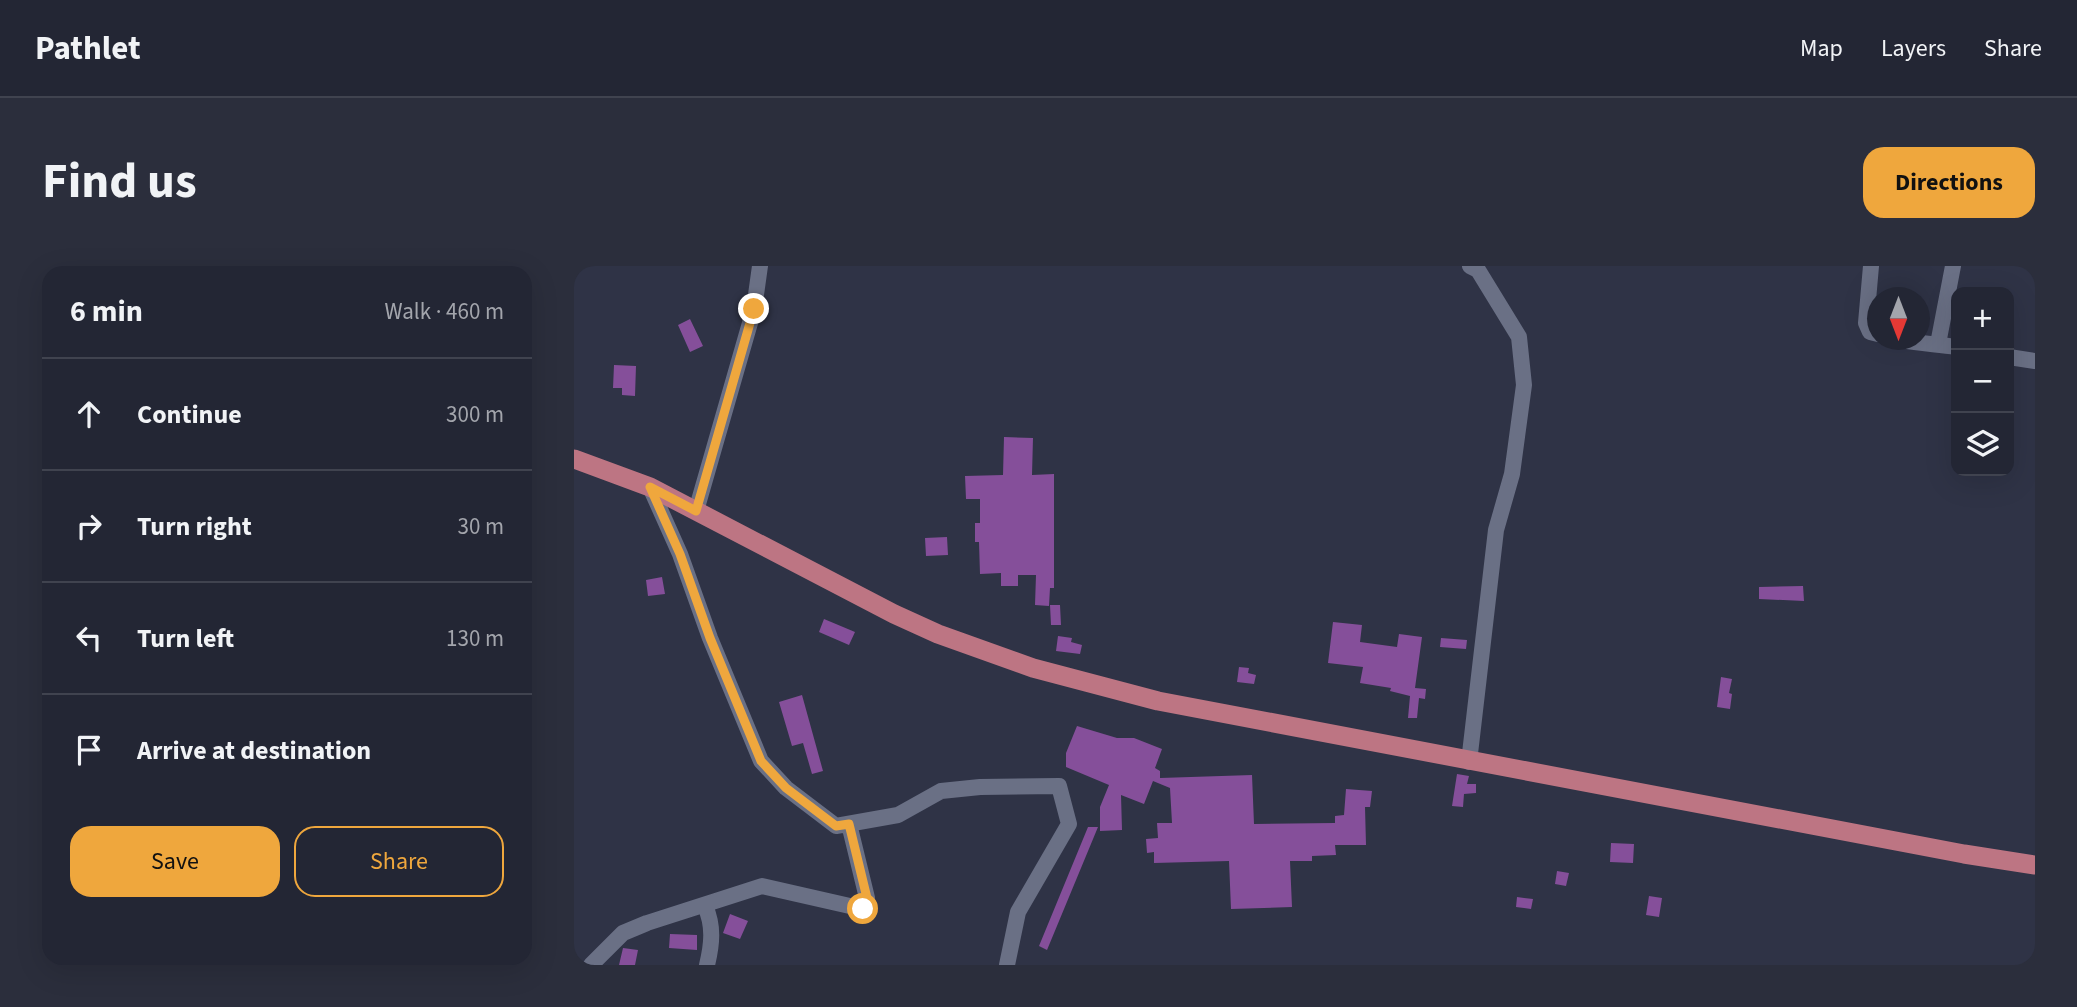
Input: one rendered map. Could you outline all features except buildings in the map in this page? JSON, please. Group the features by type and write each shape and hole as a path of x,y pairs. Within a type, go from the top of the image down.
{"main road":[{"path":"574,459 650,487 894,614 938,634 1034,668 1158,701 1964,855 2035,865"}],"street":[{"path":"696,511 754,309 760,266"},
{"path":"1469,762 1496,530 1512,474 1524,385 1519,337 1478,270 1470,266"},
{"path":"1869,287 1871,266"},
{"path":"1938,344 1953,266"},
{"path":"1930,345 1951,346"},
{"path":"2014,358 2035,361"},
{"path":"650,487 680,554 710,638 761,761 786,788 836,826 898,815 942,791 980,787 1059,786 1069,824 1018,912 1007,965"},
{"path":"591,965 623,933 762,886 863,909 867,898 849,824"},
{"path":"705,906 712,940 707,965"}],"route":[{"path":"754,309 696,511 650,487 680,554 710,638 761,761 786,788 836,826 849,824 867,898 863,909"}]}
